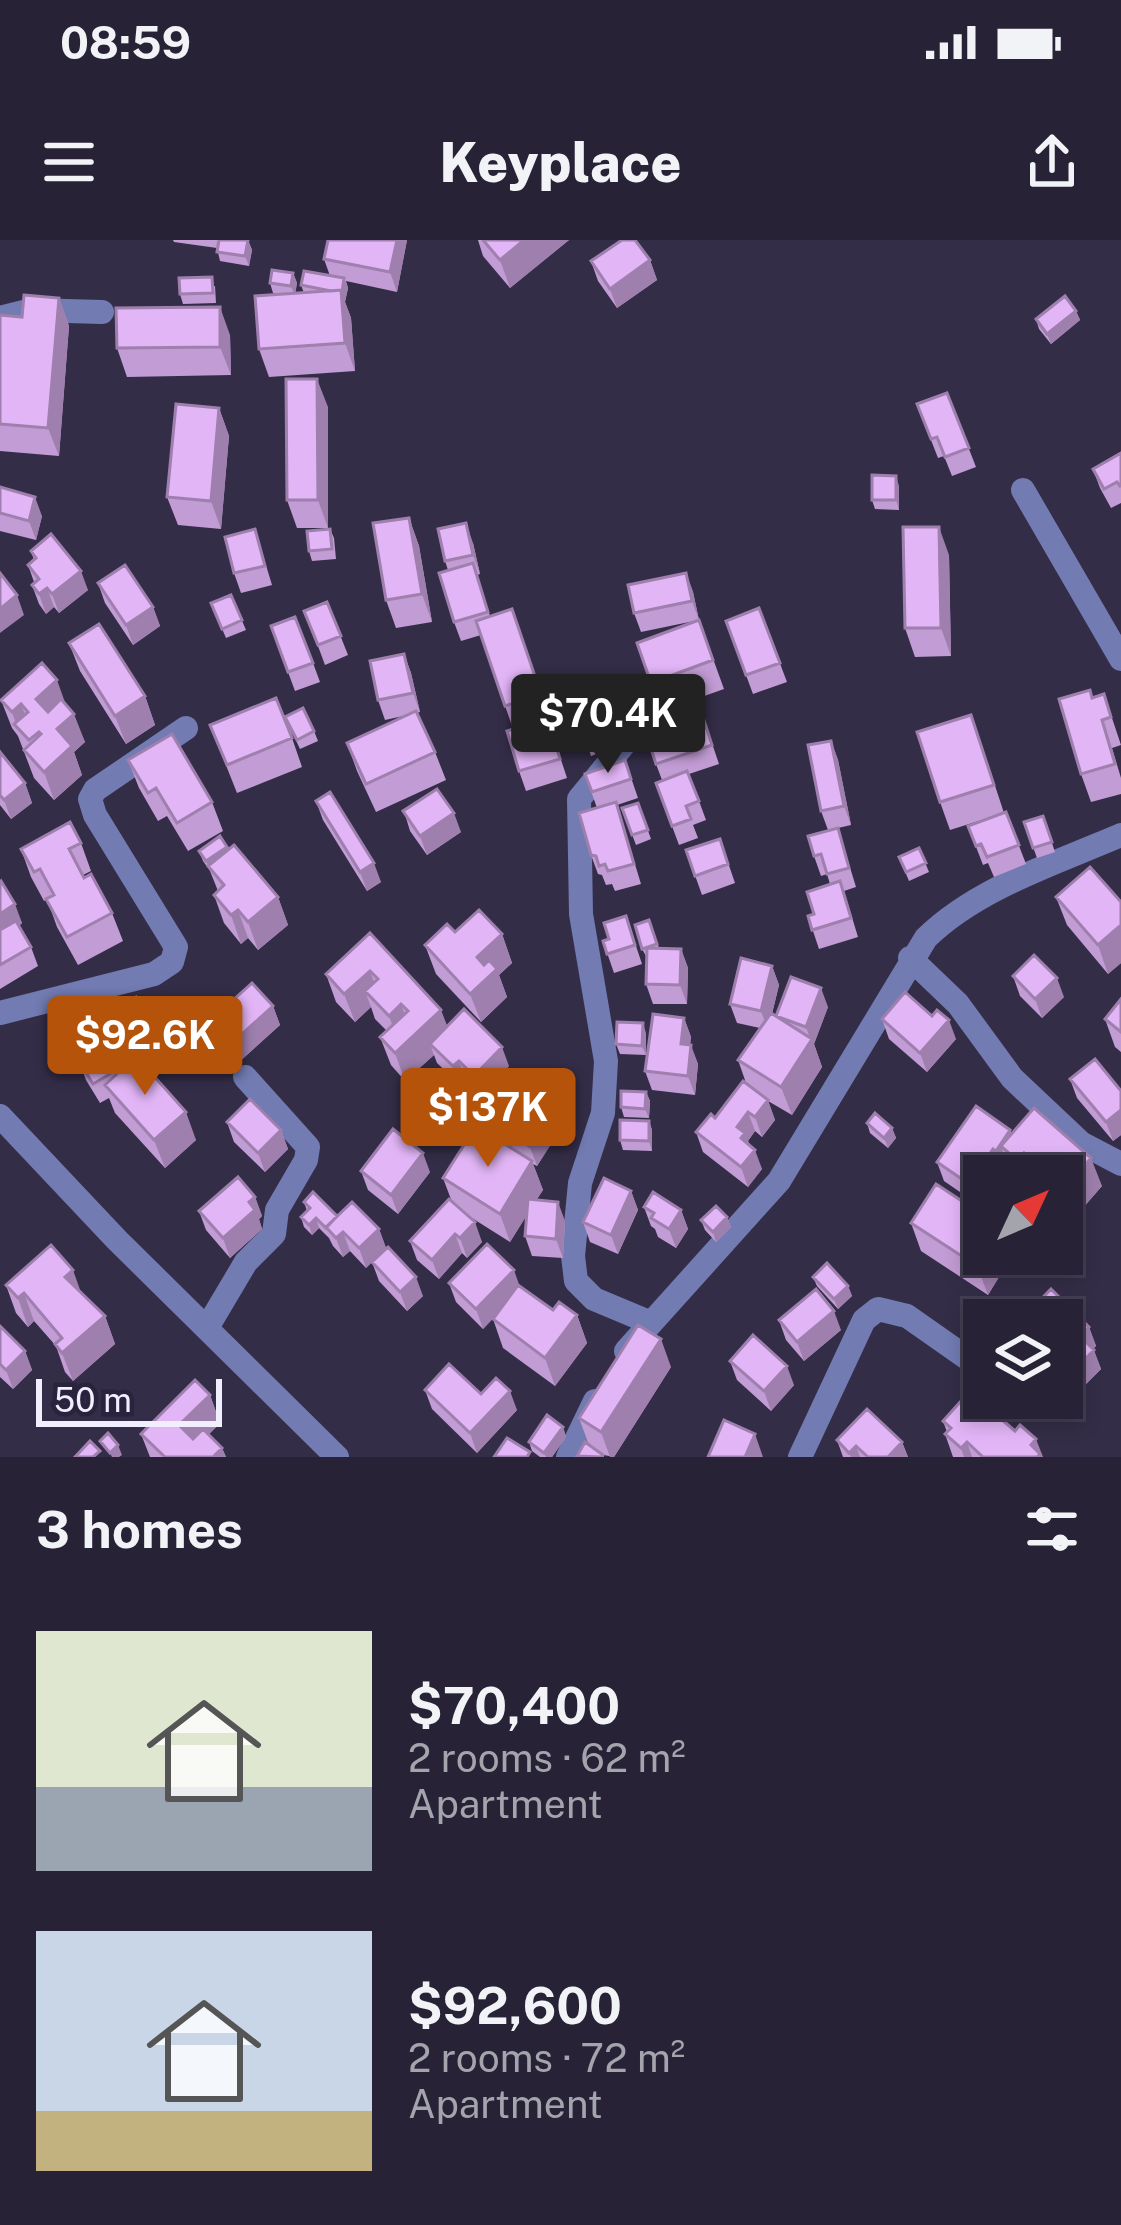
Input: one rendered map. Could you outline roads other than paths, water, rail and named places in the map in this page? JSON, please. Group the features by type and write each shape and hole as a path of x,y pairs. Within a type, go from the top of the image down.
{"street":[{"path":"0,318 31,310 102,312"},
{"path":"1024,490 1121,658"},
{"path":"633,718 625,743 579,799 581,914 606,1061 603,1113 580,1183 573,1256 576,1281 594,1299 650,1322"},
{"path":"0,1013 154,974 172,962 176,947 95,815 90,799 94,790 186,728"},
{"path":"568,1457 608,1374 779,1180 820,1109 857,1058 910,958 945,920 1121,835"},
{"path":"910,958 958,1004 1012,1078 1081,1143 1121,1164"},
{"path":"208,1326 246,1262 274,1234 277,1210 308,1148 244,1077"},
{"path":"0,1116 117,1240 337,1457"},
{"path":"800,1457 864,1320 878,1309 908,1316 963,1355"}]}
